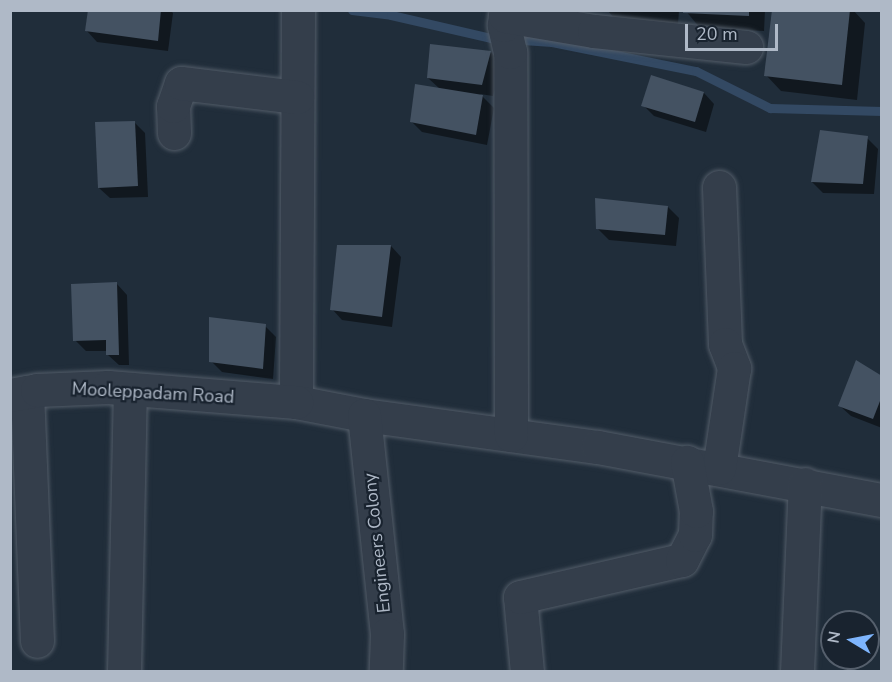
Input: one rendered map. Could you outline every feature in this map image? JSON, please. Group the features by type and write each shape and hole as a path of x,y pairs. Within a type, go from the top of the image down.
{"street":[{"path":"296,402 298,12"},
{"path":"511,435 506,26 594,31 746,47"},
{"path":"174,133 173,106 181,82 297,97"},
{"path":"719,187 725,344 734,368 719,468"},
{"name":"Mooleppadam Road","path":"19,393 108,387 296,402 364,415 687,462 882,500"},
{"path":"124,672 130,389"},
{"path":"19,393 37,641"},
{"name":"Engineers Colony","path":"364,415 387,634 386,672"},
{"path":"527,672 520,597 682,560 695,535 696,527 696,511 687,462"},
{"path":"797,672 805,484"}],"building":[{"path":"88,10 161,10 158,41 85,31"},
{"path":"683,10 749,10 749,16 683,13"},
{"path":"772,10 850,10 842,85 764,76"},
{"path":"430,44 491,51 482,85 427,78"},
{"path":"651,75 704,92 695,122 641,106"},
{"path":"415,84 483,95 476,135 410,122"},
{"path":"135,121 138,186 98,188 95,122"},
{"path":"820,130 868,136 863,184 811,182"},
{"path":"595,198 668,206 665,235 596,229"},
{"path":"337,245 391,245 382,317 330,310"},
{"path":"117,282 119,355 106,355 106,340 73,341 71,284"},
{"path":"209,317 266,324 263,369 209,362"},
{"path":"856,360 882,376 882,396 873,419 838,406"}],"waterway":[{"path":"352,10 391,15 491,38 552,42 696,71 770,108 882,111"}]}
